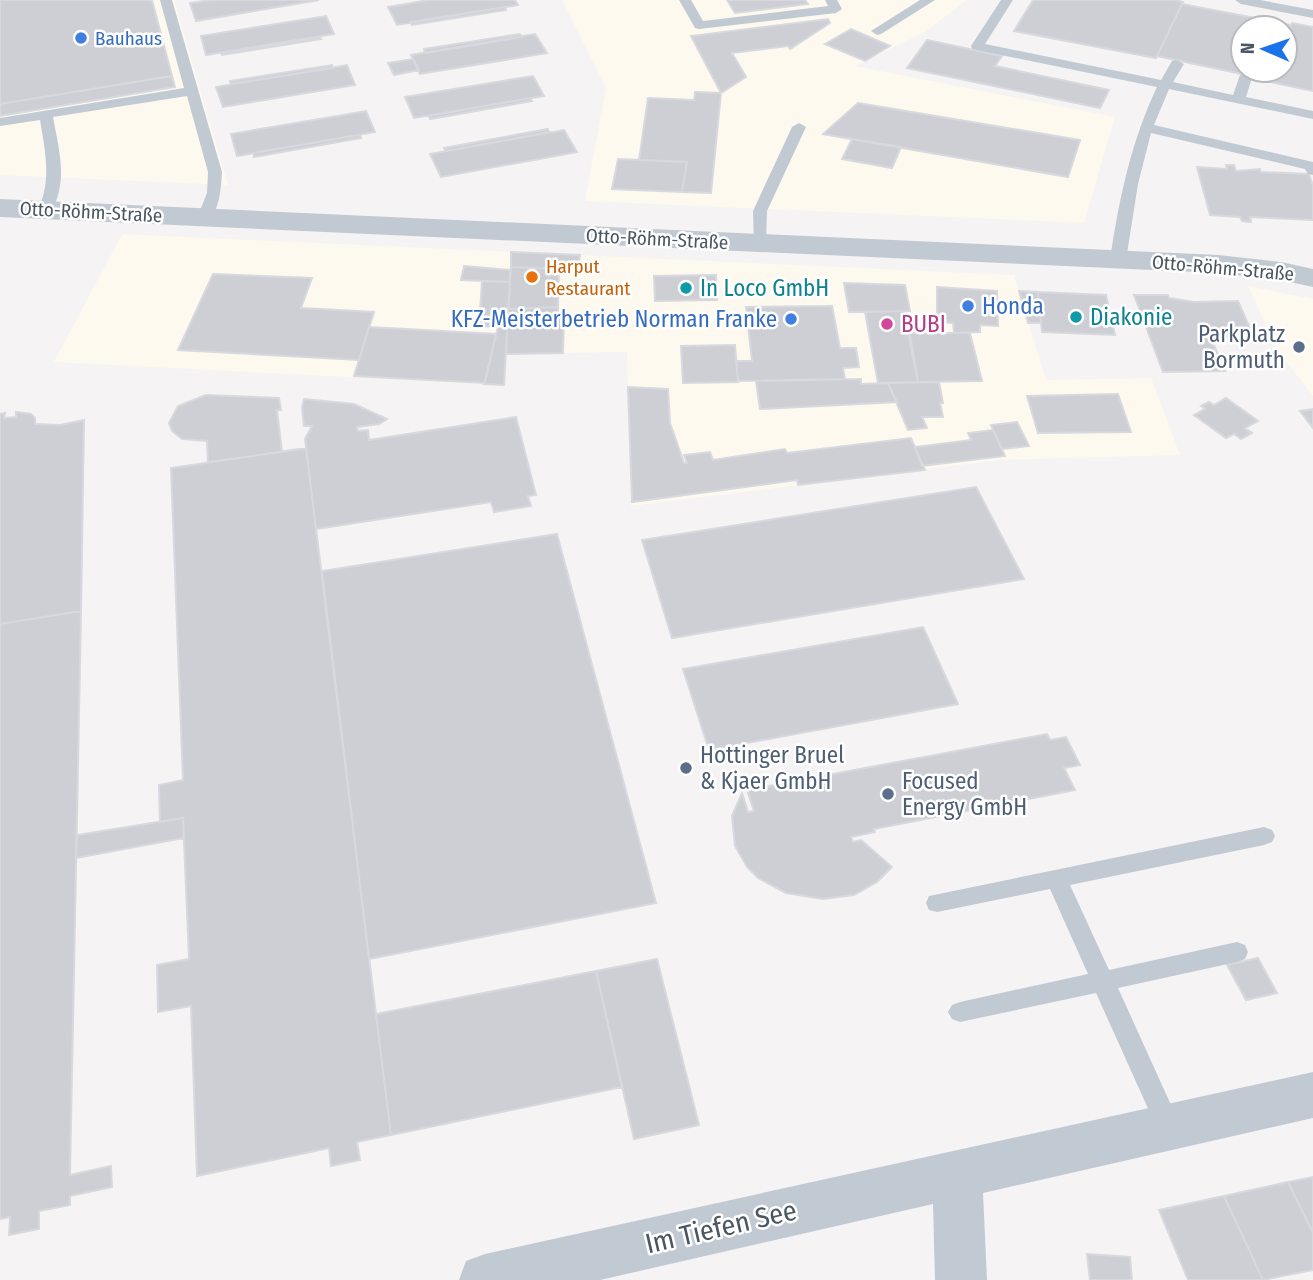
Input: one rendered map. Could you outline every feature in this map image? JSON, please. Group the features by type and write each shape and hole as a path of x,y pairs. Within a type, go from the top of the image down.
{"street":[{"name":"Otto-Röhm-Straße","path":"0,208 1240,266 1313,278"},
{"name":"Im Tiefen See","path":"485,1280 1313,1094"},
{"path":"957,1174 961,1280"}],"lane":[{"path":"166,0 216,180 204,218"},
{"path":"685,0 699,25 836,9 831,0"},
{"path":"877,31 929,0"},
{"path":"1007,0 977,46 1313,115"},
{"path":"1241,0 1313,14"},
{"path":"1118,260 1123,221 1145,127 1162,86 1177,64"},
{"path":"1237,100 1243,84"},
{"path":"0,122 192,91"},
{"path":"45,210 56,181 46,115"},
{"path":"759,243 760,211 799,127"},
{"path":"1145,127 1311,166 1313,171"},
{"path":"937,902 1264,836"},
{"path":"1056,878 1169,1127"},
{"path":"960,1012 1237,952"}],"shaded area":[{"path":"0,0 174,0 228,185 0,175"},
{"path":"562,0 967,0 925,32 855,66 1115,117 1084,223 585,201 606,88"},
{"path":"122,234 1014,275 1046,380 1151,378 1180,455 999,460 631,506 627,352 507,354 504,385 54,362"},
{"name":"Parkplatz Bormuth","path":"1248,286 1313,299 1313,396 1276,348"}],"building":[{"name":"Bauhaus","path":"0,0 152,0 172,76 0,104"},
{"path":"211,0 319,0 196,21 190,3"},
{"path":"429,0 515,0 518,5 397,25 388,7"},
{"path":"727,0 805,0 808,4 735,13"},
{"path":"1033,0 1183,2 1156,58 1014,31"},
{"path":"1182,4 1234,14 1229,14 1229,71 1157,56"},
{"path":"505,7 506,10 412,25 410,22"},
{"path":"326,16 334,34 206,55 201,36"},
{"path":"828,19 830,23 790,49 788,46 732,53 746,77 721,93 691,36"},
{"path":"1299,24 1313,27 1313,91 1280,84 1299,84"},
{"path":"851,29 890,46 865,61 825,44"},
{"path":"520,34 522,37 425,53 424,49"},
{"path":"535,34 547,53 420,74 411,55"},
{"path":"320,37 321,39 222,55 221,53"},
{"path":"927,40 1002,56 995,66 1109,90 1100,108 907,68"},
{"path":"413,59 419,70 394,75 388,63"},
{"path":"332,65 333,68 231,84 230,81"},
{"path":"347,65 355,85 223,107 216,87"},
{"path":"172,76 175,87 0,116 0,104"},
{"path":"533,76 544,96 414,118 405,97"},
{"path":"695,92 721,93 711,193 682,192 687,162 639,160 648,98 694,100"},
{"path":"530,98 532,101 430,119 429,116"},
{"path":"858,103 1080,140 1068,177 823,134"},
{"path":"366,111 375,132 237,156 231,134"},
{"path":"548,129 549,132 446,151 444,148"},
{"path":"564,130 577,152 441,177 430,154"},
{"path":"360,135 361,138 254,157 253,153"},
{"path":"852,139 901,147 892,168 842,159"},
{"path":"618,159 687,162 682,192 612,189"},
{"path":"1226,165 1234,165 1236,171 1260,169 1261,172 1309,174 1313,186 1313,220 1250,217 1251,222 1242,221 1240,217 1210,215 1197,167 1227,169"},
{"path":"511,252 580,255 578,270 511,267"},
{"path":"464,266 510,270 510,282 461,280"},
{"path":"511,267 559,269 558,307 508,309"},
{"path":"213,274 312,278 301,308 374,312 359,360 178,350"},
{"name":"In Loco GmbH","path":"716,275 717,300 655,301 654,276"},
{"path":"482,281 510,282 504,385 484,384 498,327 479,326"},
{"path":"844,283 905,285 910,311 849,312"},
{"path":"937,287 997,291 998,326 980,325 980,332 954,333 953,323 937,322"},
{"path":"1019,291 1038,292 1041,323 1028,323"},
{"name":"Diakonie","path":"1038,292 1106,295 1115,335 1042,332"},
{"path":"1134,295 1168,295 1169,298 1194,302 1238,301 1254,337 1211,338 1225,371 1163,372"},
{"path":"832,306 840,348 856,348 859,367 843,368 845,379 738,381 736,361 752,361 746,307"},
{"path":"558,307 558,316 564,316 563,353 506,354 508,309"},
{"path":"906,311 918,382 878,383 865,312"},
{"path":"369,327 496,334 485,383 354,376"},
{"path":"908,333 970,333 982,381 918,382"},
{"path":"735,345 738,382 683,383 681,346"},
{"path":"861,379 861,384 888,383 897,402 760,409 756,381"},
{"path":"939,382 943,417 922,417 927,428 908,430 888,383"},
{"path":"628,387 668,389 670,423 684,463 687,463 684,455 710,452 713,460 785,449 787,453 911,438 925,470 798,485 797,480 632,502"},
{"path":"1118,394 1131,432 1038,433 1027,396"},
{"path":"206,395 279,398 281,410 277,410 282,452 208,462 207,441 182,439 172,431 169,423 178,406"},
{"path":"1226,398 1258,421 1245,428 1252,433 1241,439 1234,434 1226,438 1194,415 1205,409 1201,406 1209,402 1214,405"},
{"path":"304,399 354,404 387,419 379,424 357,427 358,431 368,430 369,440 516,417 536,495 528,496 531,506 494,512 491,502 316,529 305,439 312,426 304,426"},
{"path":"1313,409 1313,428 1300,411"},
{"path":"16,412 31,414 35,418 35,424 60,425 84,420 81,611 0,624 0,414 5,413 4,418 16,417"},
{"path":"1017,422 1029,446 1002,449 991,425"},
{"path":"993,430 1005,456 922,466 915,447 971,440 968,433"},
{"path":"306,448 391,1135 357,1142 360,1160 331,1166 329,1148 197,1176 191,1006 158,1012 157,965 189,959 183,818 160,822 159,785 183,780 171,468"},
{"path":"976,487 1024,579 672,638 642,540"},
{"path":"557,534 656,903 369,959 322,571"},
{"path":"81,611 70,1175 111,1166 112,1187 70,1196 70,1205 39,1211 39,1229 9,1235 10,1217 0,1219 0,624"},
{"path":"923,627 958,704 709,750 683,669"},
{"path":"1047,734 1050,740 1066,737 1080,765 1064,768 1075,790 874,829 875,832 851,837 853,842 861,840 892,867 877,882 854,895 823,899 786,893 758,878 747,867 735,846 732,816 742,793 748,812 754,811 747,790"},
{"path":"183,818 184,838 76,858 77,835"},
{"path":"1258,958 1277,993 1246,1000 1227,965"},
{"path":"657,959 699,1125 634,1139 596,971"},
{"path":"596,971 622,1087 391,1135 376,1014"},
{"path":"1313,1177 1313,1233 1288,1182"},
{"path":"1288,1182 1313,1233 1313,1270 1263,1280 1224,1196"},
{"path":"1224,1196 1263,1280 1188,1280 1159,1210"},
{"path":"1087,1254 1130,1257 1132,1280 1090,1280"}],"place":[{"name":"Bauhaus","path":"81,38"},
{"name":"Harput Restaurant","path":"532,277"},
{"name":"In Loco GmbH","path":"686,288"},
{"name":"Honda","path":"968,306"},
{"name":"Diakonie","path":"1076,317"},
{"name":"KFZ-Meisterbetrieb Norman Franke","path":"791,319"},
{"name":"BUBI","path":"887,324"},
{"name":"Parkplatz Bormuth","path":"1299,347"},
{"name":"Hottinger Bruel & Kjaer GmbH","path":"686,768"},
{"name":"Focused Energy GmbH","path":"888,794"}]}
